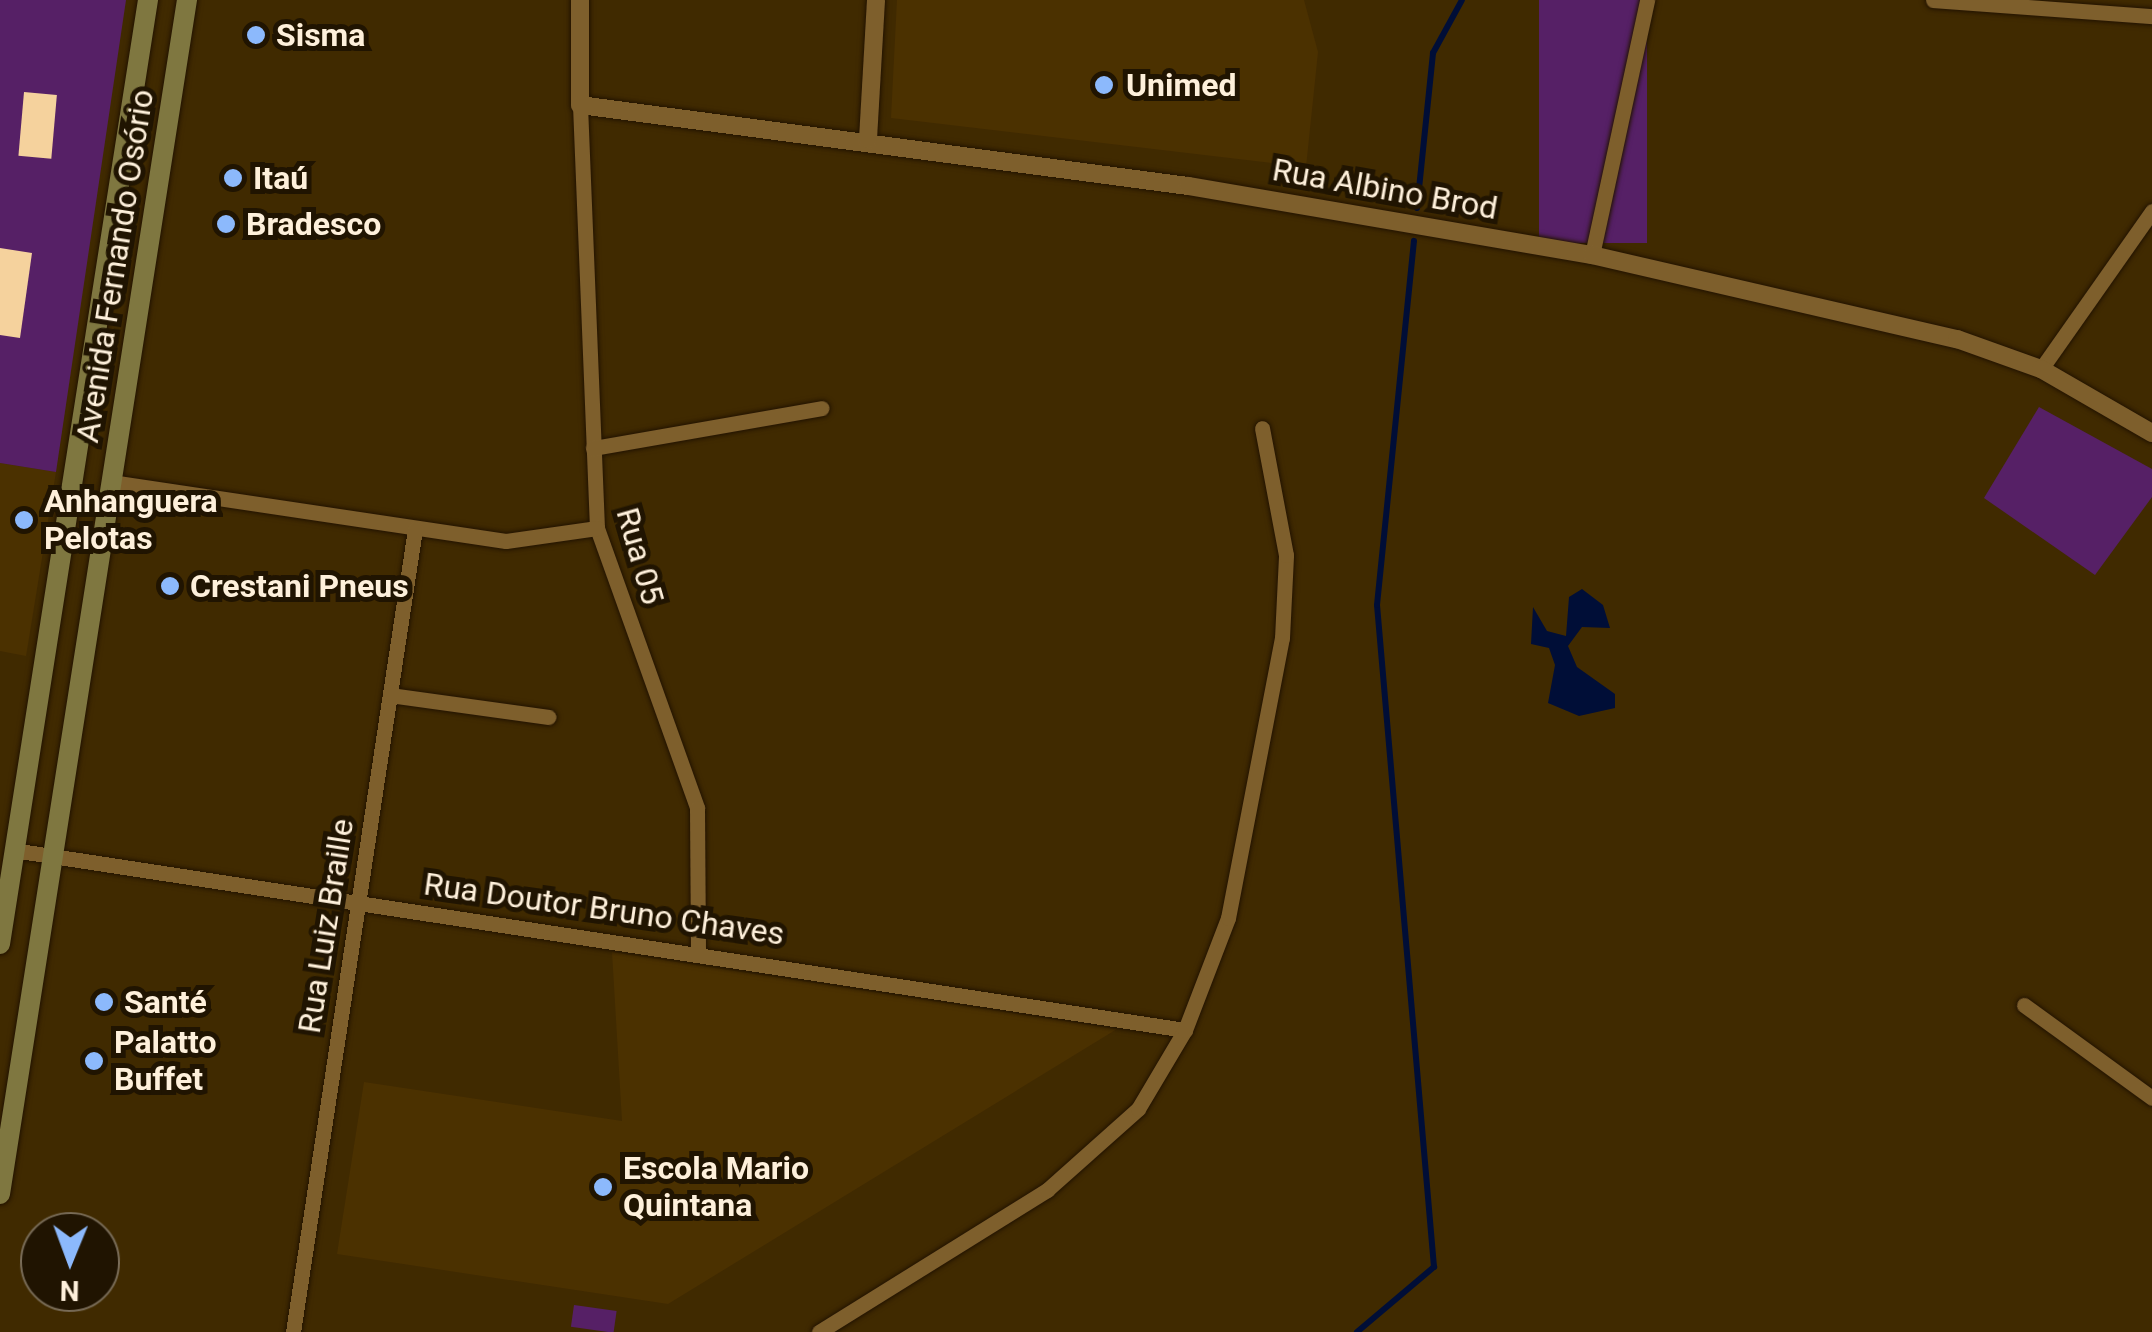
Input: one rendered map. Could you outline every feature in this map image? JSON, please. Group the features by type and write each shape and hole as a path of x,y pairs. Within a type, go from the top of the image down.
{"main road":[{"name":"Avenida Fernando Osório","path":"0,944 148,0"},
{"name":"Avenida Fernando Osório","path":"0,1194 187,0"}],"street":[{"path":"580,0 580,105"},
{"path":"868,138 876,0"},
{"path":"1592,255 1647,0"},
{"path":"1934,0 2152,16"},
{"name":"Rua Albino Brod","path":"580,105 868,138 1592,255 1920,330 2042,369 2152,433"},
{"name":"Rua 05","path":"580,105 596,528 697,808 698,952"},
{"path":"2042,369 2152,211"},
{"path":"593,448 822,408"},
{"path":"819,1332 1048,1190 1138,1109 1185,1030 1228,918 1282,638 1286,555 1262,428"},
{"path":"111,482 506,541 596,528"},
{"name":"Rua Luiz Braille","path":"293,1332 414,528"},
{"path":"390,695 548,717"},
{"name":"Rua Doutor Bruno Chaves","path":"13,850 698,952 1185,1030"},
{"path":"2024,1005 2152,1098"}],"shaded area":[{"path":"0,0 126,0 56,472 0,463"},
{"name":"Unimed","path":"897,0 1304,0 1318,52 1306,167 891,118"},
{"path":"1539,0 1647,0 1647,243 1539,243"},
{"path":"2039,407 2152,469 2152,497 2095,575 1984,498"},
{"name":"Anhanguera Pelotas","path":"0,463 56,472 26,656 0,651"},
{"name":"Escola Mario Quintana","path":"612,952 1117,1029 668,1304 337,1254 364,1082 622,1121"},
{"path":"574,1305 617,1311 614,1332 571,1327"}],"water":[{"path":"1582,589 1603,605 1610,628 1582,627 1568,646 1577,667 1615,694 1615,708 1579,716 1548,703 1555,665 1549,648 1531,644 1533,607 1547,631 1566,636 1569,597"}],"building":[{"path":"24,92 57,95 51,159 18,156"},
{"path":"0,248 32,253 20,338 0,335"}],"waterway":[{"path":"1417,208 1433,53 1462,0"},
{"path":"1357,1332 1434,1267 1377,605 1414,241"}],"place":[{"name":"Sisma","path":"256,35"},
{"name":"Unimed","path":"1104,85"},
{"name":"Itaú","path":"233,178"},
{"name":"Bradesco","path":"226,224"},
{"name":"Anhanguera Pelotas","path":"24,520"},
{"name":"Crestani Pneus","path":"170,586"},
{"name":"Santé","path":"104,1002"},
{"name":"Palatto Buffet","path":"94,1061"},
{"name":"Escola Mario Quintana","path":"603,1187"}]}
